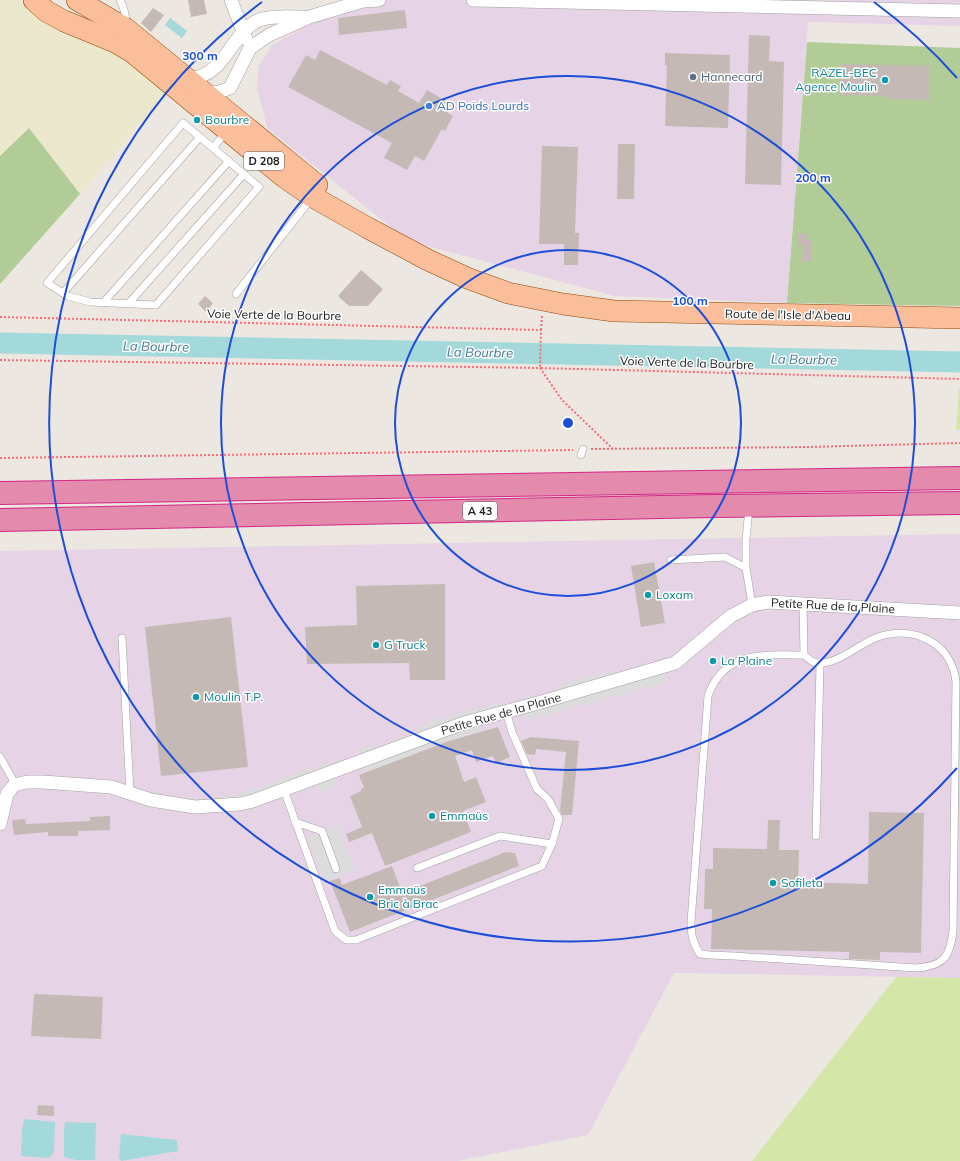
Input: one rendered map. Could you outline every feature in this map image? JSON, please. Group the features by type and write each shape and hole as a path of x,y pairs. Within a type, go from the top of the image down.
{"highway":[{"name":"A 43","path":"0,493 960,478"},
{"name":"A 43","path":"0,520 960,503"}],"main road":[{"name":"Route de l'Isle d'Abeau","path":"34,0 46,11 64,21 120,35"},
{"name":"Route de l'Isle d'Abeau","path":"77,0 177,80 226,123 316,192 368,228 428,260 467,278 508,293 562,304 614,311 960,318"},
{"name":"Route de l'Isle d'Abeau","path":"177,80 205,93 226,123"}],"street":[{"path":"231,0 250,48"},
{"path":"226,123 227,100 230,88 250,48 269,35 310,17 363,1 379,0"},
{"path":"473,0 960,11"},
{"path":"177,80 197,78 209,72 219,63 243,31 256,21 269,18 310,17"},
{"path":"209,72 204,82 205,93 219,92 230,88"},
{"name":"Petite Rue de la Plaine","path":"14,785 27,782 43,782 111,788 151,800 195,807 246,802 284,790 464,723 675,663 731,616 752,605 768,602 960,613"},
{"path":"1,818 7,794 14,785"}],"lane":[{"path":"120,0 124,9 126,20 120,35"},
{"path":"183,123 200,137 259,187 156,305 90,302 68,296 48,283 183,123"},
{"path":"213,148 226,123"},
{"path":"63,293 200,137"},
{"path":"103,303 229,161"},
{"path":"128,304 244,174"},
{"path":"236,294 316,192"},
{"path":"750,506 746,540 746,568 752,605"},
{"path":"670,560 726,557 746,568"},
{"path":"803,604 804,655"},
{"path":"904,633 930,640 945,653 952,663 956,682 953,931 950,948 938,964 916,968 734,956 710,956 700,954 694,944 691,935 691,922 708,696 712,685 718,676 738,660 755,656 804,655 812,662 820,663 846,654 877,637 888,634 904,633"},
{"path":"122,638 130,793"},
{"path":"816,836 820,663"},
{"path":"284,790 336,931 346,940 356,940 542,866 552,844 559,820 548,799 537,789 512,732 506,711"},
{"path":"0,757 12,778 14,785"},
{"path":"295,822 322,831 336,870"},
{"path":"417,868 500,836 552,844"}],"path":[{"name":"Voie Verte de la Bourbre","path":"0,317 540,330 540,368"},
{"name":"Voie Verte de la Bourbre","path":"0,360 540,368 960,379"},
{"path":"540,368 562,400 613,449"},
{"path":"0,458 582,452 613,449 960,444"}],"shaded area":[{"path":"0,0 20,0 56,29 103,48 127,61 169,90 80,194 29,128 0,156"},
{"path":"365,0 960,0 960,26 808,22 787,303 615,296 408,241 267,128 257,87 259,66 272,45 302,28"},
{"path":"960,534 960,978 674,973 588,1135 457,1161 0,1161 0,551"},
{"path":"614,670 616,674 557,690 556,686"},
{"path":"667,672 663,683 523,721 529,709"},
{"path":"497,703 499,708 439,724 419,732 416,728 437,720"},
{"path":"478,725 480,732 449,741 366,772 363,766"},
{"path":"381,743 383,747 358,756 357,751"},
{"path":"330,762 331,766 260,793 239,799 211,803 212,798 237,795"},
{"path":"334,777 337,785 321,792 317,784"},
{"path":"338,826 355,870 324,881 308,838"}],"green space":[{"path":"807,42 960,48 960,306 787,303"},
{"path":"29,128 80,194 0,284 0,156"},
{"path":"959,389 960,430 956,430"},
{"path":"896,977 960,978 960,1161 752,1161"}],"water":[{"path":"170,18 187,31 182,38 165,25"},
{"path":"24,1119 55,1122 54,1152 49,1158 21,1156"},
{"path":"65,1122 96,1123 95,1160 76,1160 64,1157"},
{"path":"121,1134 177,1140 178,1151 121,1161 119,1157"}],"building":[{"path":"188,0 204,0 207,14 191,17"},
{"path":"153,8 164,15 151,32 141,23"},
{"path":"405,10 407,28 339,35 338,18"},
{"path":"749,35 770,36 769,61 784,62 781,185 745,184"},
{"path":"320,50 387,85 390,80 401,86 398,91 419,103 427,90 446,101 448,113 453,116 445,131 442,129 424,161 415,156 407,170 384,158 392,143 288,87 306,55 315,60"},
{"path":"665,53 730,55 728,128 665,126 667,65 665,65"},
{"name":"RAZEL-BEC Agence Moulin","path":"841,64 930,66 929,100 886,99 885,96 840,95"},
{"path":"618,144 635,144 634,199 617,199"},
{"path":"542,146 578,147 575,233 579,233 578,265 564,265 564,244 539,244"},
{"path":"797,233 807,234 807,240 812,240 811,262 802,261 803,246 797,246"},
{"path":"361,270 383,289 368,306 349,306 338,296"},
{"path":"205,296 213,303 206,312 198,304"},
{"name":"Loxam","path":"654,562 665,623 641,627 631,566"},
{"name":"G Truck","path":"445,584 445,680 410,680 409,663 307,664 305,627 357,625 356,586"},
{"name":"Moulin T.P.","path":"231,617 248,767 161,776 145,627"},
{"name":"Emmaüs","path":"498,727 510,757 496,763 493,756 476,762 472,750 455,756 464,782 476,777 486,802 463,811 471,832 385,866 372,833 349,842 346,834 362,827 350,796 364,788 359,775 449,741"},
{"path":"531,737 579,741 572,815 562,815 560,811 566,752 536,749 535,755 527,754 521,741"},
{"name":"Sofileta","path":"869,812 924,813 921,953 880,952 880,960 849,959 849,952 711,949 712,909 704,909 705,869 713,869 713,848 767,849 768,820 780,820 779,850 799,850 798,882 868,884"},
{"path":"110,816 110,830 78,831 78,836 48,836 48,832 14,835 12,820 25,819 26,824 90,821 90,817"},
{"path":"506,852 515,853 519,866 350,932 330,881 340,878 342,885 392,866 402,893"},
{"path":"34,994 103,997 101,1039 31,1036"},
{"path":"38,1105 54,1106 54,1116 37,1115"}],"waterway":[{"name":"La Bourbre","path":"0,343 960,362"}],"place":[{"name":"Hannecard","path":"693,77"},
{"name":"RAZEL-BEC Agence Moulin","path":"885,80"},
{"name":"AD Poids Lourds","path":"429,106"},
{"name":"Bourbre","path":"197,120"},
{"name":"Loxam","path":"648,595"},
{"name":"G Truck","path":"376,645"},
{"name":"La Plaine","path":"713,661"},
{"name":"Moulin T.P.","path":"196,697"},
{"name":"Emmaüs","path":"432,816"},
{"name":"Sofileta","path":"773,883"},
{"name":"Emmaüs Bric à Brac","path":"370,897"}]}
